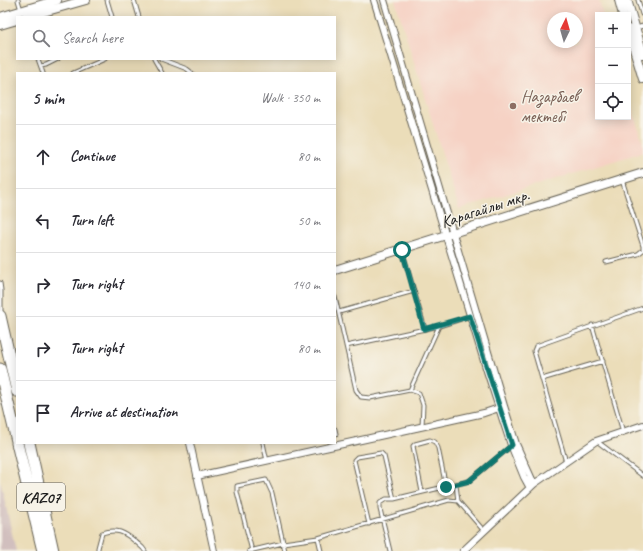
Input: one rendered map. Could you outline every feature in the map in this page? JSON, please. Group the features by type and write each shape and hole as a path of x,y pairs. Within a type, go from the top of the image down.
{"highway":[{"path":"1,319 15,370 16,380"},
{"name":"KAZ07","path":"0,373 16,438"},
{"name":"KAZ07","path":"17,444 43,551"},
{"name":"KAZ07","path":"29,444 53,551"}],"street":[{"path":"24,15 56,0"},
{"path":"0,17 24,15 86,0"},
{"path":"374,0 450,235 512,445 524,476 532,486"},
{"path":"384,0 450,235 470,316 532,486"},
{"path":"619,0 622,12"},
{"path":"627,0 634,28 643,79"},
{"path":"0,25 16,20"},
{"path":"634,28 643,54"},
{"name":"Карагайлы мкр.","path":"336,270 643,174"},
{"path":"0,373 15,370"},
{"path":"197,476 502,407"},
{"path":"463,551 532,486 596,440 643,425"},
{"path":"190,444 214,551"}],"lane":[{"path":"18,0 24,15"},
{"path":"108,0 112,16"},
{"path":"134,0 139,16"},
{"path":"638,0 642,14"},
{"path":"38,60 43,72"},
{"path":"41,66 56,60"},
{"path":"75,72 103,60"},
{"path":"155,60 161,72"},
{"path":"164,60 187,69 191,72"},
{"path":"606,262 638,254 643,247 622,180"},
{"path":"402,250 424,329"},
{"path":"0,283 1,319"},
{"path":"338,312 414,291"},
{"path":"336,302 356,390 361,397 370,398 410,390 419,393 423,404 422,426"},
{"path":"566,462 534,351 536,346 643,308"},
{"path":"346,346 439,326 470,316"},
{"path":"592,325 623,432"},
{"path":"410,390 439,326"},
{"path":"542,379 603,360"},
{"path":"422,492 413,446 415,444 430,440 435,442 438,448 446,487"},
{"path":"596,440 643,476"},
{"path":"263,444 267,461"},
{"path":"390,551 382,520 380,503 386,499 469,481 512,445"},
{"path":"369,524 354,460 357,457 381,453 384,456 394,498"},
{"path":"285,551 283,543 272,493 266,480 237,486 237,492 251,551 283,543 318,538 449,500 458,501"},
{"path":"456,485 458,501 484,531"},
{"path":"98,551 102,533 111,530 124,533 143,547 145,551"},
{"path":"318,538 321,551"}],"shaded area":[{"name":"Назарбаев мектебі","path":"395,0 599,0 602,12 595,12 595,120 631,120 631,105 643,144 643,152 459,209"},
{"path":"0,480 16,551 0,551"}],"place":[{"name":"Назарбаев мектебі","path":"513,106"}],"route":[{"path":"402,250 424,329 470,316 512,445 469,481 446,487"}]}
